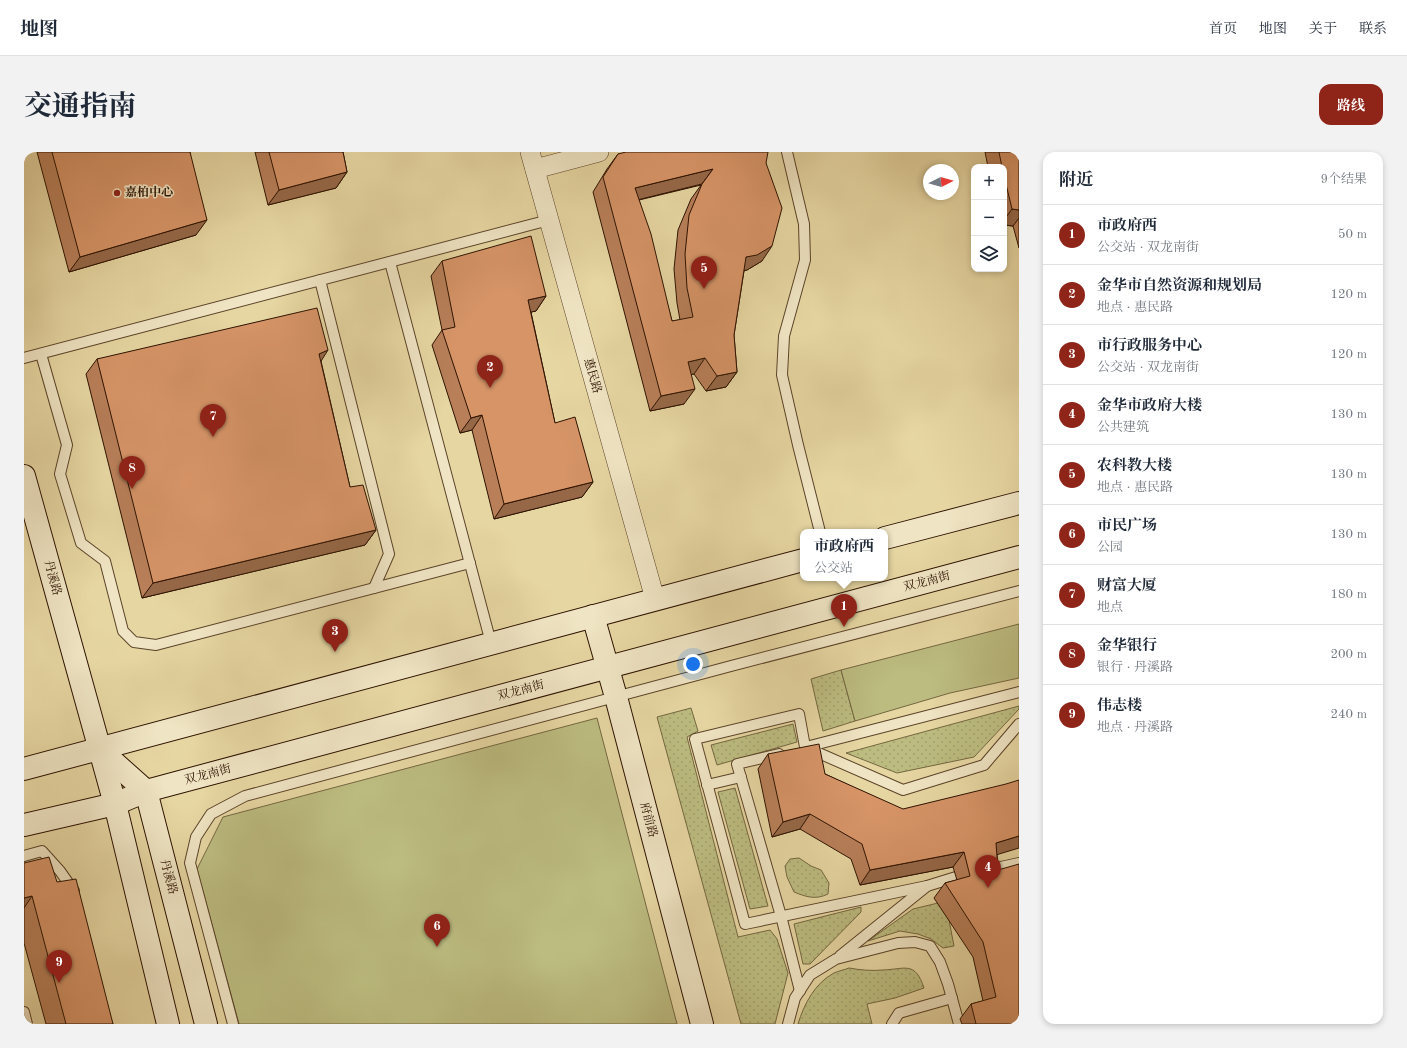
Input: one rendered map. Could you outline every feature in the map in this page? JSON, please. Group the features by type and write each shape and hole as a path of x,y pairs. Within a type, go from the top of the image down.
{"main road":[{"name":"丹溪路","path":"24,476 115,804 168,1024"},
{"path":"888,537 1019,503"},
{"name":"双龙南街","path":"24,825 115,804 146,791 1019,557"},
{"path":"24,769 800,561"},
{"name":"府前路","path":"593,616 616,697 702,1024"},
{"path":"99,750 146,791"},
{"name":"丹溪路","path":"146,791 206,1024"}],"street":[{"path":"532,160 599,152"},
{"name":"惠民路","path":"532,160 655,599"}],"lane":[{"path":"787,152 804,224 806,260 784,336 782,375 819,529"},
{"path":"24,358 549,220"},
{"path":"390,262 491,643"},
{"path":"320,280 389,554 374,588"},
{"path":"41,354 67,445 60,474 81,543 105,561 123,631 134,642 156,645 470,563"},
{"path":"233,1024 190,863 196,837 211,814 245,796 1019,591"},
{"path":"800,991 781,916 737,764 1019,692"},
{"path":"798,749 799,714 695,739 746,924 927,886 956,877"},
{"path":"798,749 903,790 984,765 1019,724"},
{"path":"708,785 741,777"},
{"path":"24,856 42,851 60,871 75,893 77,900"},
{"path":"987,870 1019,863"},
{"path":"788,1024 795,998 810,975 836,959 927,886"},
{"path":"836,959 898,943 915,942 930,946 940,962 959,1024"},
{"path":"892,1024 899,1013 952,998"},
{"path":"24,1012 27,1024"}],"green space":[{"path":"1019,624 1019,678 950,693 855,721 841,670"},
{"path":"841,670 855,721 823,731 811,679"},
{"path":"1019,706 1019,709 974,757 897,773 846,753"},
{"path":"691,708 698,731 687,737 738,937 770,930 777,939 788,973 775,1024 741,1024 657,717"},
{"path":"597,718 677,1024 239,1024 197,869 223,817"},
{"path":"793,724 797,742 717,765 711,745"},
{"path":"735,788 768,906 750,909 718,792"},
{"path":"799,858 811,866 821,870 829,883 828,894 819,897 811,897 794,892 787,877 785,866 790,859"},
{"path":"938,903 949,920 954,946 943,948 931,939 918,934 900,931 868,941 913,909"},
{"path":"861,907 861,912 810,964 803,964 794,924"},
{"path":"849,968 874,970 909,968 913,970 921,979 924,988 895,998 867,1004 872,1024 798,1024 803,1009 821,982 834,973"}],"building":[{"name":"嘉柏中心","path":"52,152 190,152 207,220 80,257"},
{"path":"269,152 343,152 347,172 279,190"},
{"path":"626,152 768,152 766,163 782,208 772,246 757,255 746,257 734,335 737,372 717,376 705,358 688,362 695,389 661,396 603,177 618,154","holes":["713,169 702,184 689,215 685,254 687,288 693,317 672,321 651,234 635,188"]},
{"path":"999,152 1019,152 1019,210 1012,209 1007,188 1007,164 1001,164"},
{"path":"531,236 546,296 528,300 555,423 575,417 593,482 504,504 482,415 471,418 442,330 455,327 442,261"},
{"path":"317,308 328,350 319,354 350,487 363,485 376,530 153,583 97,359"},
{"path":"819,744 825,774 903,809 1019,780 1019,836 996,843 998,870 1019,864 1019,1024 976,1024 971,1004 996,997 983,942 945,883 970,876 964,852 870,870 862,844 810,814 783,822 768,754"},
{"path":"49,857 57,882 76,879 113,1024 66,1024 32,896 24,898 24,863"}],"place":[{"name":"嘉柏中心","path":"117,193"},
{"name":"农科教大楼","path":"704,289"},
{"name":"金华市自然资源和规划局","path":"490,388"},
{"name":"财富大厦","path":"213,437"},
{"name":"金华银行","path":"132,489"},
{"name":"市政府西","path":"844,627"},
{"name":"市行政服务中心","path":"335,652"},
{"name":"金华市政府大楼","path":"988,888"},
{"name":"市民广场","path":"437,947"},
{"name":"伟志楼","path":"59,983"}]}
